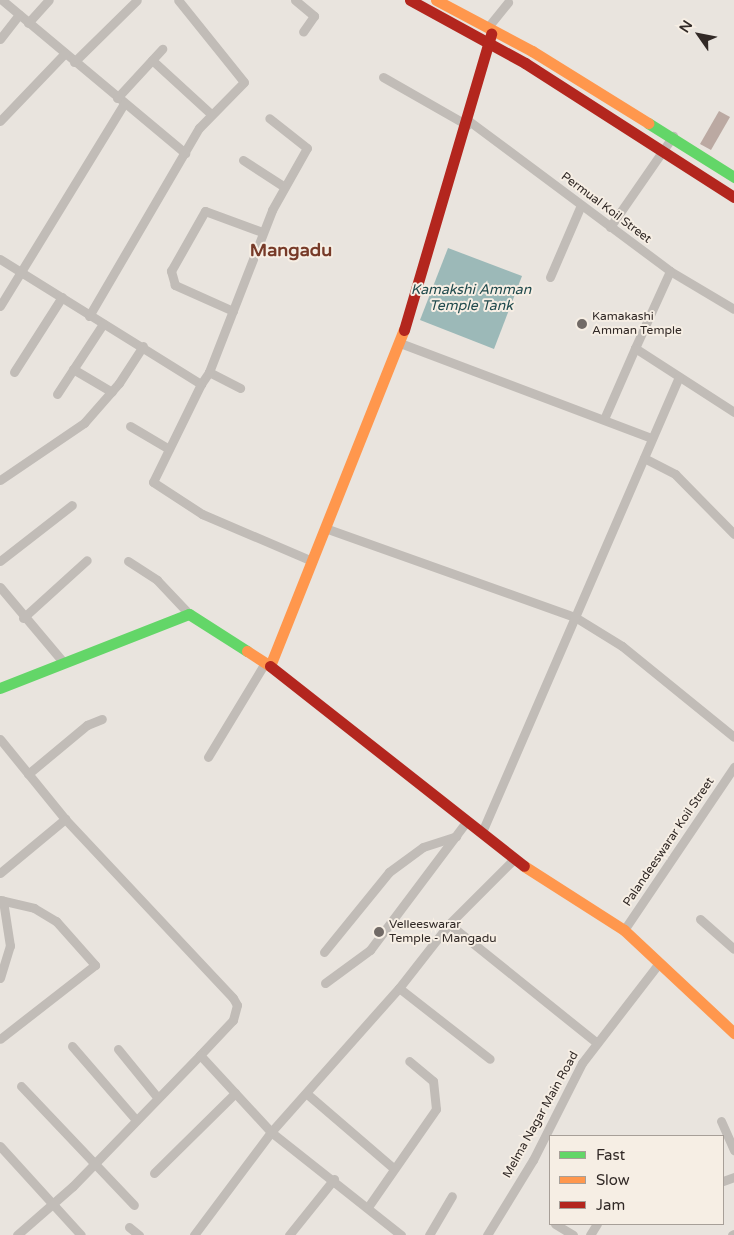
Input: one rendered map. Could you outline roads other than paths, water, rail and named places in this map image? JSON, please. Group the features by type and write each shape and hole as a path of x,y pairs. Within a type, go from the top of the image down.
{"street":[{"path":"2,0 185,153"},
{"path":"28,22 49,0"},
{"path":"74,62 137,0"},
{"path":"89,316 185,153 211,114 244,82 178,0"},
{"path":"296,0 314,16 303,32"},
{"path":"436,0 491,28 673,136 734,177"},
{"path":"416,2 487,41 734,197"},
{"path":"208,757 267,665 312,561 400,343 468,123 491,28 508,2"},
{"path":"0,39 20,15"},
{"path":"0,306 22,273 121,101 162,49"},
{"path":"0,121 65,53"},
{"path":"152,60 211,114"},
{"name":"Permual Koil Street","path":"383,77 468,123 670,271 734,309"},
{"path":"269,118 307,144 283,186 262,232 209,372 201,384 152,482 202,514 312,561"},
{"path":"610,227 660,152 673,136"},
{"path":"242,160 283,186"},
{"path":"550,277 581,205"},
{"path":"233,311 175,285 172,271 204,211 262,232"},
{"path":"0,259 89,316 143,346 201,384"},
{"path":"604,420 670,271"},
{"path":"14,372 62,297"},
{"path":"57,394 103,324"},
{"path":"400,343 652,438"},
{"path":"0,480 84,423 112,392 143,346"},
{"path":"635,348 734,412"},
{"path":"73,369 112,392"},
{"path":"209,372 240,388"},
{"path":"482,832 679,376"},
{"path":"130,426 169,449"},
{"path":"644,458 675,474 734,534"},
{"path":"0,561 72,505"},
{"path":"325,528 575,617 622,646 734,738"},
{"path":"23,618 87,560"},
{"path":"128,561 156,580 189,614 267,665 514,859 624,930 734,1033"},
{"path":"0,587 23,618 64,663"},
{"path":"0,688 189,614"},
{"path":"28,774 87,725 102,719"},
{"path":"0,740 65,819 233,998 237,1005 233,1020 200,1055 94,1164 53,1204 17,1235"},
{"name":"Palandeeswarar Koil Street","path":"624,930 734,767"},
{"path":"0,873 65,819"},
{"path":"325,983 370,950 467,821"},
{"path":"324,952 389,872 423,847 456,836"},
{"path":"194,1235 272,1132 400,988 449,924 514,859"},
{"path":"0,978 10,946 1,900 34,908 56,921 96,965 0,1039"},
{"path":"700,918 734,949"},
{"path":"449,924 598,1043"},
{"name":"Melma Nagar Main Road","path":"487,1235 533,1160 582,1063 659,963"},
{"path":"400,988 490,1058"},
{"path":"72,1046 136,1120"},
{"path":"118,1049 158,1098"},
{"path":"200,1055 272,1132 334,1179 401,1235"},
{"path":"368,1207 392,1167 436,1109 438,1098 433,1081 409,1061"},
{"path":"21,1086 134,1204"},
{"path":"154,1173 235,1093"},
{"path":"306,1093 392,1167"},
{"path":"721,1121 734,1150"},
{"path":"0,1146 81,1235"},
{"path":"289,1235 334,1179"},
{"path":"429,1235 452,1196"},
{"path":"557,1225 573,1235"},
{"path":"129,1227 139,1235"}],"water":[{"name":"Kamakshi Amman Temple Tank","path":"448,248 522,276 494,349 420,320"}],"place":[{"name":"Kamakashi Amman Temple","path":"582,324"},
{"name":"Velleeswarar Temple - Mangadu","path":"379,932"}],"district":[{"name":"Mangadu","path":"291,250"}]}
